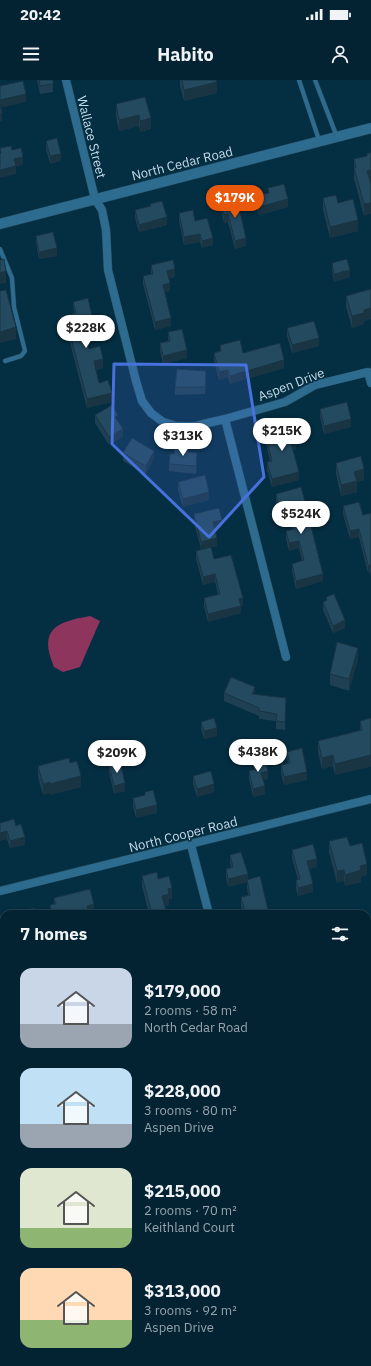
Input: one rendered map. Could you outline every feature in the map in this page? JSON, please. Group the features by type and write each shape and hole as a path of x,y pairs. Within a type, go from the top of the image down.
{"street":[{"name":"Wallace Street","path":"66,80 95,199"},
{"name":"North Cedar Road","path":"0,224 371,128"},
{"name":"Aspen Drive","path":"95,199 102,210 106,230 108,270 142,400 151,413 163,422 177,426 195,426 225,419 285,402 315,385 368,372 371,383"},
{"path":"225,419 286,657"},
{"name":"North Cooper Road","path":"0,891 191,845 371,799"},
{"path":"191,845 208,910"}],"lane":[{"path":"299,80 319,142"},
{"path":"315,80 337,137"},
{"path":"0,249 12,278 14,307 25,351 22,356 5,361"}],"highlighted area":[{"path":"114,364 246,365 264,477 209,537 112,444"}],"shaded area":[{"path":"90,616 100,621 80,667 63,672 54,667 48,644 49,636 53,630 59,625 68,621"}],"building":[{"path":"39,80 53,80 53,84 40,86"},
{"path":"182,80 216,80 217,82 184,90"},
{"path":"23,81 26,94 0,100 0,86"},
{"path":"145,97 151,118 140,121 139,115 119,120 116,104"},
{"path":"57,138 61,154 50,156 46,141"},
{"path":"11,146 12,150 21,148 23,157 14,159 16,166 0,170 0,148"},
{"path":"371,152 371,170 367,171 371,184 371,203 364,204 354,168 356,167 354,159 367,156 367,154"},
{"path":"284,184 288,199 259,207 256,196 269,193 268,188"},
{"path":"336,195 338,203 353,199 358,220 330,227 323,198"},
{"path":"237,199 246,238 235,241 228,214 224,215 221,203"},
{"path":"162,201 167,217 139,225 135,210 151,206 150,204"},
{"path":"193,210 195,221 207,218 213,238 202,241 200,234 184,237 179,213"},
{"path":"53,232 57,248 39,252 36,236"},
{"path":"4,259 6,271 0,273 0,260"},
{"path":"347,259 350,270 334,274 332,263"},
{"path":"173,260 175,269 167,271 170,283 163,285 171,318 155,322 143,276 153,274 151,265"},
{"path":"371,289 371,308 364,310 364,313 352,316 346,296"},
{"path":"6,290 16,327 0,332 0,291"},
{"path":"88,298 94,324 83,327 89,349 100,346 103,359 94,361 99,383 108,380 112,393 87,399 69,330 65,331 61,317 76,313 73,302"},
{"path":"314,321 319,338 292,345 287,328"},
{"path":"182,329 187,350 163,356 160,343 170,341 168,332"},
{"path":"240,340 243,353 280,343 284,360 230,376 228,370 219,372 214,353 221,351 220,345"},
{"path":"177,369 206,371 205,387 175,387"},
{"path":"347,402 351,419 324,426 320,409"},
{"path":"112,405 118,415 115,417 123,429 109,437 95,415"},
{"path":"292,425 296,442 291,443 299,472 272,479 267,462 272,461 265,432"},
{"path":"132,438 154,451 146,466 123,453"},
{"path":"175,447 188,448 188,452 197,453 196,466 169,464 170,454 174,454"},
{"path":"361,456 364,469 354,472 357,481 341,485 336,463"},
{"path":"205,475 209,492 183,499 178,482"},
{"path":"301,487 305,501 301,502 306,523 310,522 323,574 296,581 292,564 304,560 299,541 289,543 286,531 294,529 288,505 279,507 276,494"},
{"path":"359,502 363,515 371,513 371,568 370,565 368,565 359,529 350,531 343,506"},
{"path":"219,508 222,520 213,522 217,538 201,542 194,514"},
{"path":"211,547 214,559 231,555 243,598 239,599 241,606 208,614 204,598 220,594 215,574 203,577 196,551"},
{"path":"334,594 345,620 333,626 323,602 327,600 326,597"},
{"path":"337,642 358,648 349,679 330,674"},
{"path":"231,677 255,687 252,694 286,698 285,722 276,721 277,714 259,711 259,708 224,693"},
{"path":"214,718 217,728 204,731 201,722"},
{"path":"371,718 371,755 335,764 333,755 322,758 318,741 362,730 360,721"},
{"path":"302,748 307,772 284,777 281,765 290,763 287,752"},
{"path":"69,758 70,763 77,761 81,776 50,784 50,782 43,784 38,766"},
{"path":"264,758 268,771 261,773 265,786 253,789 249,771 256,769 253,760"},
{"path":"120,761 125,783 114,786 109,764"},
{"path":"211,771 214,784 197,789 193,776"},
{"path":"153,790 157,805 136,810 133,798 145,795 145,792"},
{"path":"14,819 16,826 21,824 25,837 10,841 7,831 0,833 0,823"},
{"path":"347,837 350,846 362,843 367,864 360,866 361,870 345,875 344,870 337,871 329,841"},
{"path":"313,844 317,859 307,861 313,884 298,888 296,880 300,879 292,850"},
{"path":"241,852 248,874 228,879 226,869 233,867 230,855"},
{"path":"157,872 158,879 169,876 172,888 168,889 169,894 162,896 166,910 151,910 142,876"},
{"path":"260,876 268,910 244,910 241,897 250,895 247,880"},
{"path":"90,889 94,904 87,906 88,910 51,910 50,905 56,904 54,898"}]}
